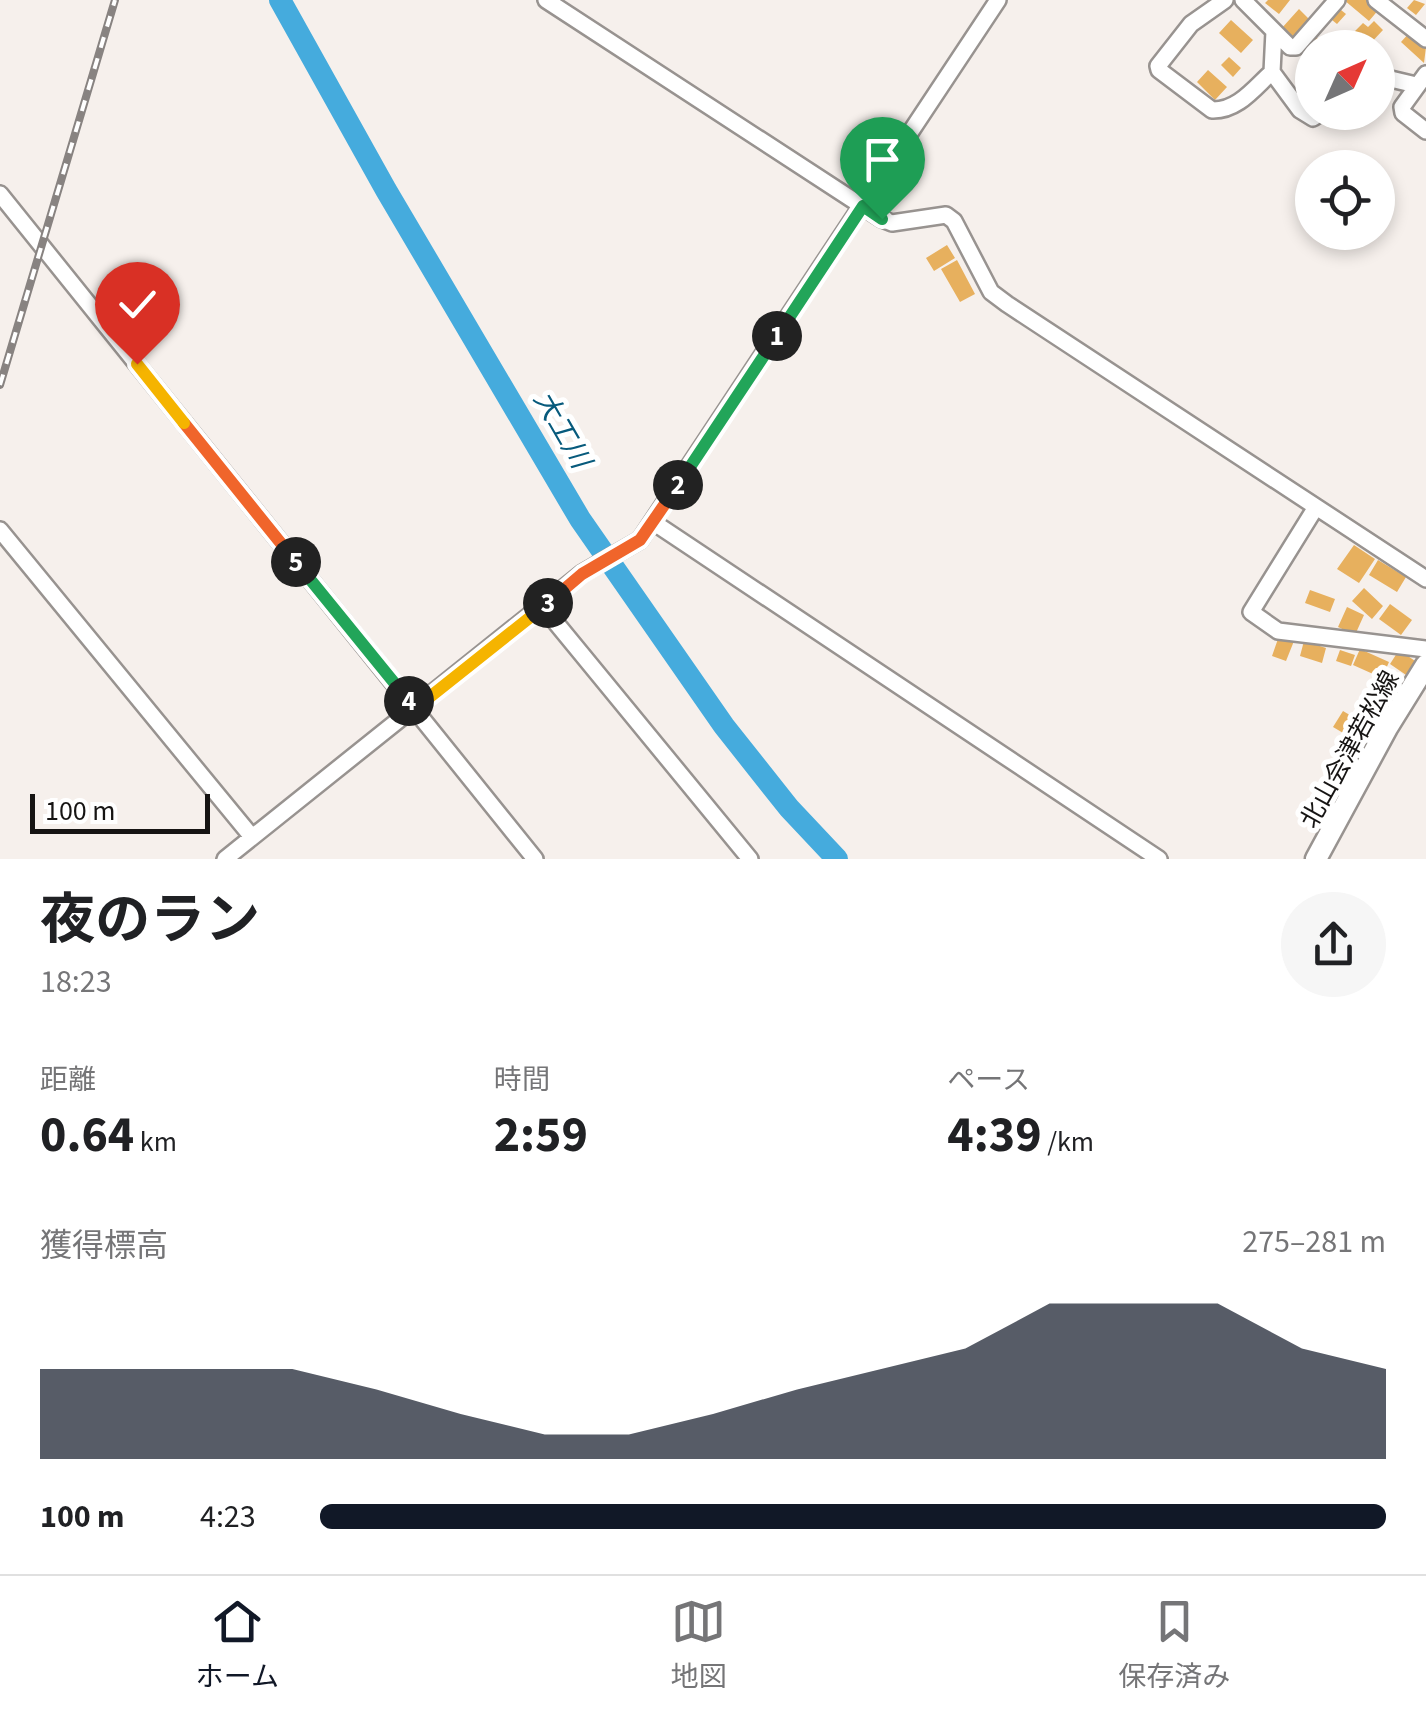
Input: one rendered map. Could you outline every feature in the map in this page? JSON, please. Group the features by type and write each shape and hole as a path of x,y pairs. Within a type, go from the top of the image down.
{"main road":[{"name":"北山会津若松線","path":"1316,859 1426,665"}],"street":[{"path":"546,0 892,223 946,215 954,221 994,295 1426,579"},
{"path":"225,859 596,566 640,540 998,0"},
{"path":"1225,0 1191,24 1158,66 1159,70 1212,110 1222,110 1244,99 1272,72"},
{"path":"1243,0 1290,47 1296,46 1337,0"},
{"path":"1376,0 1426,40"},
{"path":"1274,31 1272,72 1295,103"},
{"path":"1395,78 1421,80 1402,107 1403,114 1426,131"},
{"path":"0,194 535,859"},
{"path":"1316,507 1251,612 1278,631 1426,649"},
{"path":"653,522 1160,859"},
{"path":"0,530 252,837"},
{"path":"543,607 750,859"}],"building":[{"path":"1290,0 1279,14 1265,3"},
{"path":"1344,0 1370,0 1380,8 1369,21"},
{"path":"1414,0 1425,4 1416,15 1407,8"},
{"path":"1336,6 1346,14 1337,24 1327,16"},
{"path":"1299,9 1313,23 1306,30 1295,30 1294,42 1281,29"},
{"path":"1231,20 1253,40 1241,53 1219,33"},
{"path":"1374,21 1383,30 1356,30 1363,23 1368,27"},
{"path":"1410,32 1426,47 1424,63 1401,42"},
{"path":"1229,57 1241,68 1233,77 1221,65"},
{"path":"1208,70 1227,87 1215,100 1197,82"},
{"path":"947,245 955,258 934,271 926,258"},
{"path":"957,260 975,294 960,302 941,269"},
{"path":"1354,545 1375,559 1359,583 1337,569"},
{"path":"1378,560 1406,577 1397,592 1369,575"},
{"path":"1364,588 1383,606 1372,619 1352,601"},
{"path":"1310,590 1335,599 1330,612 1305,603"},
{"path":"1390,604 1412,620 1401,635 1379,619"},
{"path":"1347,607 1364,615 1355,635 1338,627"},
{"path":"1279,636 1294,641 1286,661 1272,656"},
{"path":"1304,641 1326,648 1322,663 1300,656"},
{"path":"1360,649 1389,662 1382,678 1353,665"},
{"path":"1340,650 1355,655 1351,666 1336,661"},
{"path":"1399,650 1418,663 1409,677 1390,664"},
{"path":"1343,711 1370,727 1360,743 1333,727"}],"waterway":[{"name":"大工川","path":"280,0 386,190 580,519 724,726 789,808 837,859"}],"railway":[{"path":"0,385 115,0"}],"route":[{"path":"137,364 416,708 582,574 640,540 863,206 882,219"}]}
